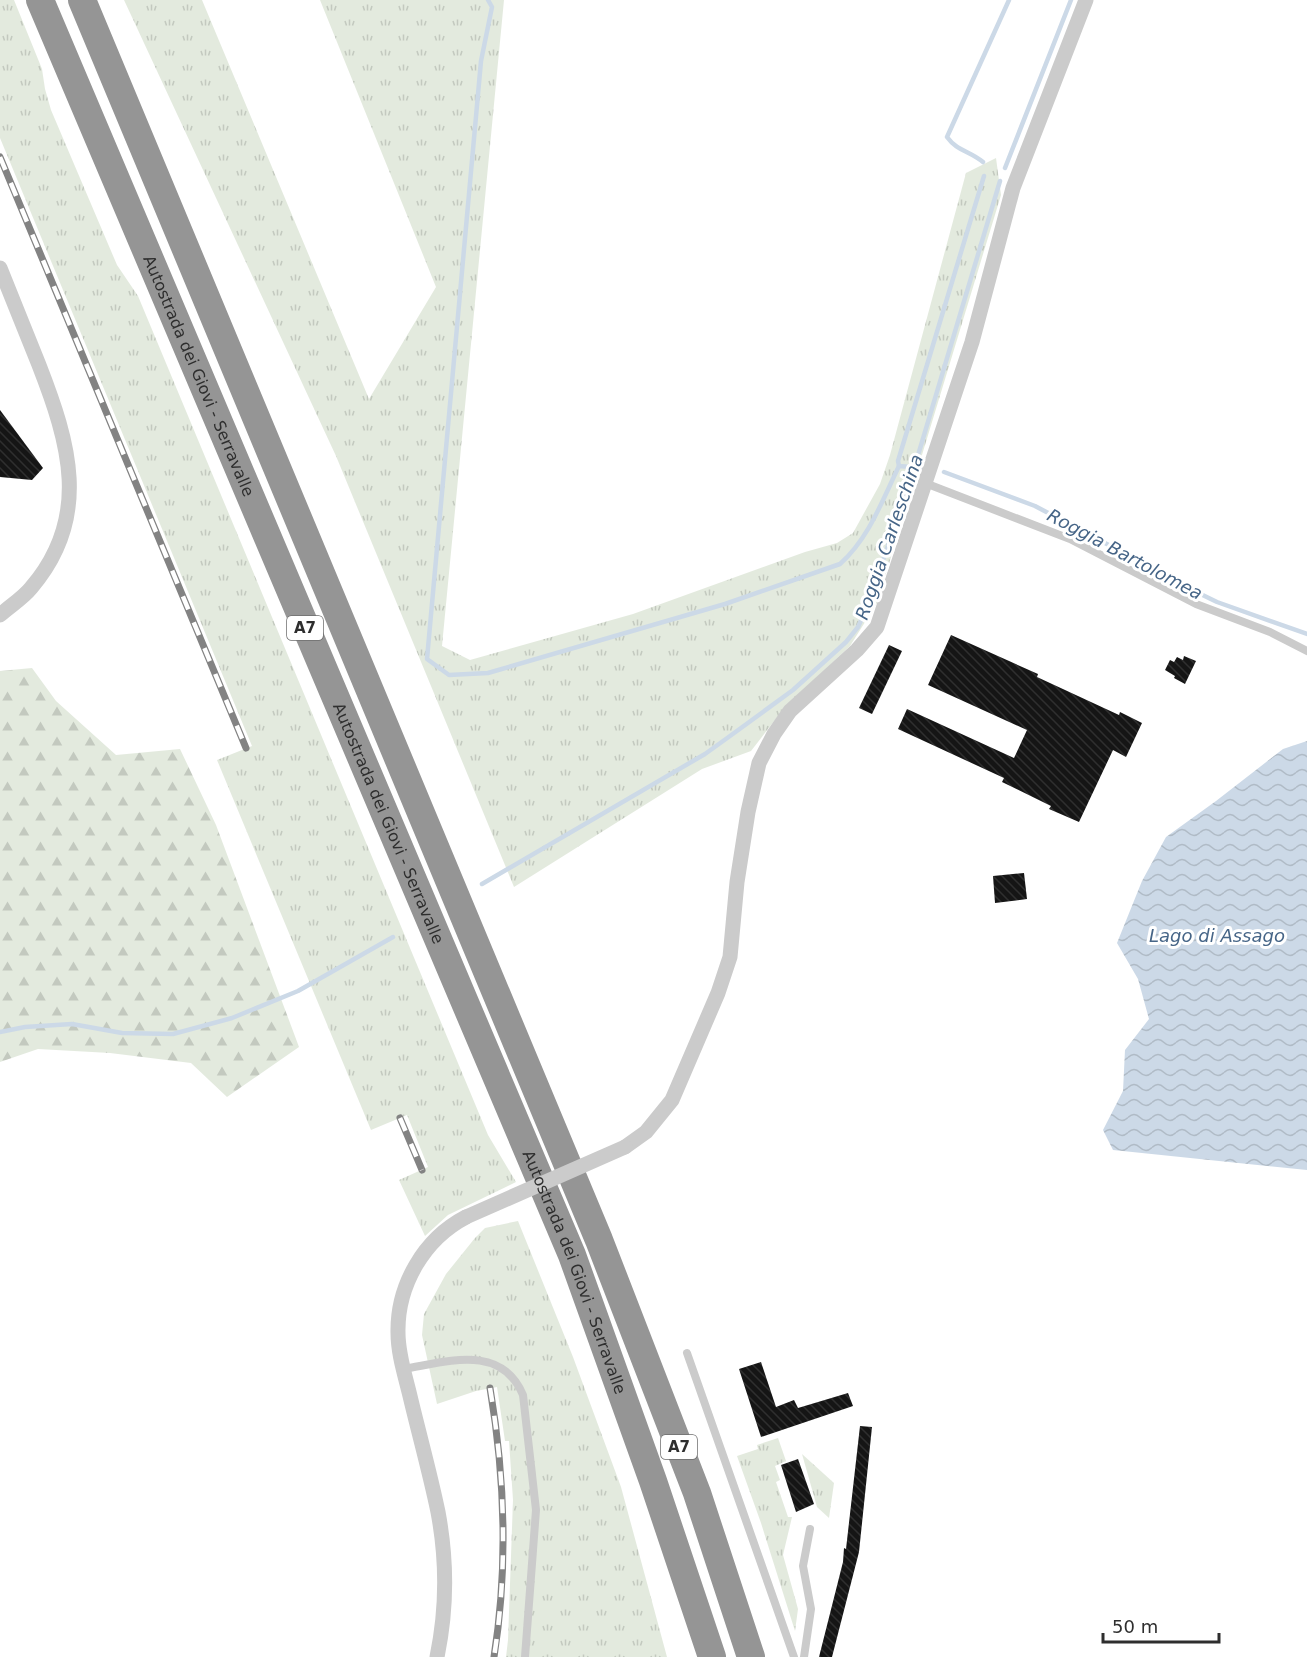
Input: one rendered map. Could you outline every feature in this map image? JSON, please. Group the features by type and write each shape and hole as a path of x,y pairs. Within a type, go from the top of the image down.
{"highway":[{"name":"Autostrada dei Giovi - Serravalle","path":"40,0 572,1255 653,1481 712,1657"},
{"name":"Autostrada dei Giovi - Serravalle","path":"82,0 599,1240 697,1493 751,1657"}],"street":[{"path":"437,1657 445,1570 441,1531 403,1369 399,1341 399,1317 403,1292 415,1265 434,1240 466,1217 625,1147 646,1132 672,1100 718,993 730,957 737,882 748,812 759,763 774,734 790,711 856,650 877,627 972,342 1013,188 1086,0"},
{"path":"0,268 55,407 65,443 70,481 67,512 60,540 47,566 30,589 3,611"}],"lane":[{"path":"925,483 1070,539 1196,604 1270,632 1307,651"},
{"path":"687,1353 794,1657"},
{"path":"403,1369 456,1360 481,1360 505,1369 519,1386 523,1395 536,1510 525,1657"},
{"path":"804,1657 811,1609 803,1566 810,1529"}],"green space":[{"path":"0,0 14,0 42,69 51,110 117,265 138,296 488,1135 516,1182 448,1215 425,1236 399,1180 428,1167 407,1115 371,1130 217,760 252,746 0,138"},
{"path":"124,0 202,0 369,399 436,287 320,0 504,0 442,646 470,660 633,614 805,552 837,543 853,533 880,484 890,455 966,173 996,158 1001,195 877,603 850,646 785,707 751,751 702,769 514,887 336,456"},
{"path":"32,668 56,701 116,755 180,749 216,825 299,1047 227,1097 191,1063 110,1053 38,1049 0,1062 0,671"},
{"path":"518,1221 573,1357 621,1487 667,1657 506,1657 513,1500 509,1441 505,1441 497,1387 476,1391 437,1404 422,1335 424,1314 446,1274 475,1238 485,1228"},
{"path":"778,1438 786,1461 775,1466 780,1480 776,1482 788,1517 792,1517 783,1555 798,1609 795,1631 737,1456 758,1449 757,1445"},
{"path":"802,1454 834,1483 829,1518 817,1507"}],"water":[{"name":"Lago di Assago","path":"1307,741 1307,1170 1113,1150 1103,1130 1123,1091 1125,1050 1149,1019 1138,979 1117,943 1142,881 1166,837 1283,749"}],"building":[{"path":"0,410 43,468 32,480 0,477"},
{"path":"951,635 1038,674 1037,677 1119,715 1120,712 1142,723 1126,757 1113,750 1079,822 1049,809 1051,806 1002,782 1004,778 898,729 907,709 1014,758 1027,730 928,685"},
{"path":"889,645 902,651 872,714 859,708"},
{"path":"1184,656 1196,661 1185,684 1165,670 1170,660 1174,662 1177,657 1183,660"},
{"path":"1024,873 1027,899 995,903 993,876"},
{"path":"761,1362 776,1407 794,1400 798,1408 848,1393 853,1406 761,1437 739,1369"},
{"path":"860,1426 872,1427 859,1552 832,1657 819,1657 843,1562 844,1548 846,1549"},
{"path":"798,1459 814,1504 796,1512 781,1465"}],"waterway":[{"path":"488,0 492,7 481,61 427,659 449,675 488,673 725,604 840,564 867,531 899,466"},
{"path":"983,162 955,145 947,137 1009,0"},
{"name":"Roggia Carleschina","path":"1005,168 1071,0"},
{"path":"923,468 899,466 898,461 984,176"},
{"name":"Roggia Carleschina","path":"482,884 705,754 793,690 846,642 858,627 866,610 913,472 1000,181"},
{"name":"Roggia Bartolomea","path":"944,472 1035,506 1147,568 1217,602 1307,634"},
{"name":"Roggia Carleschina","path":"0,1032 25,1027 72,1024 122,1033 173,1034 232,1018 298,991 393,937"}],"railway":[{"path":"0,157 246,748"},
{"path":"400,1118 422,1170"},
{"path":"490,1388 499,1455 503,1523 501,1590 494,1657"}]}
